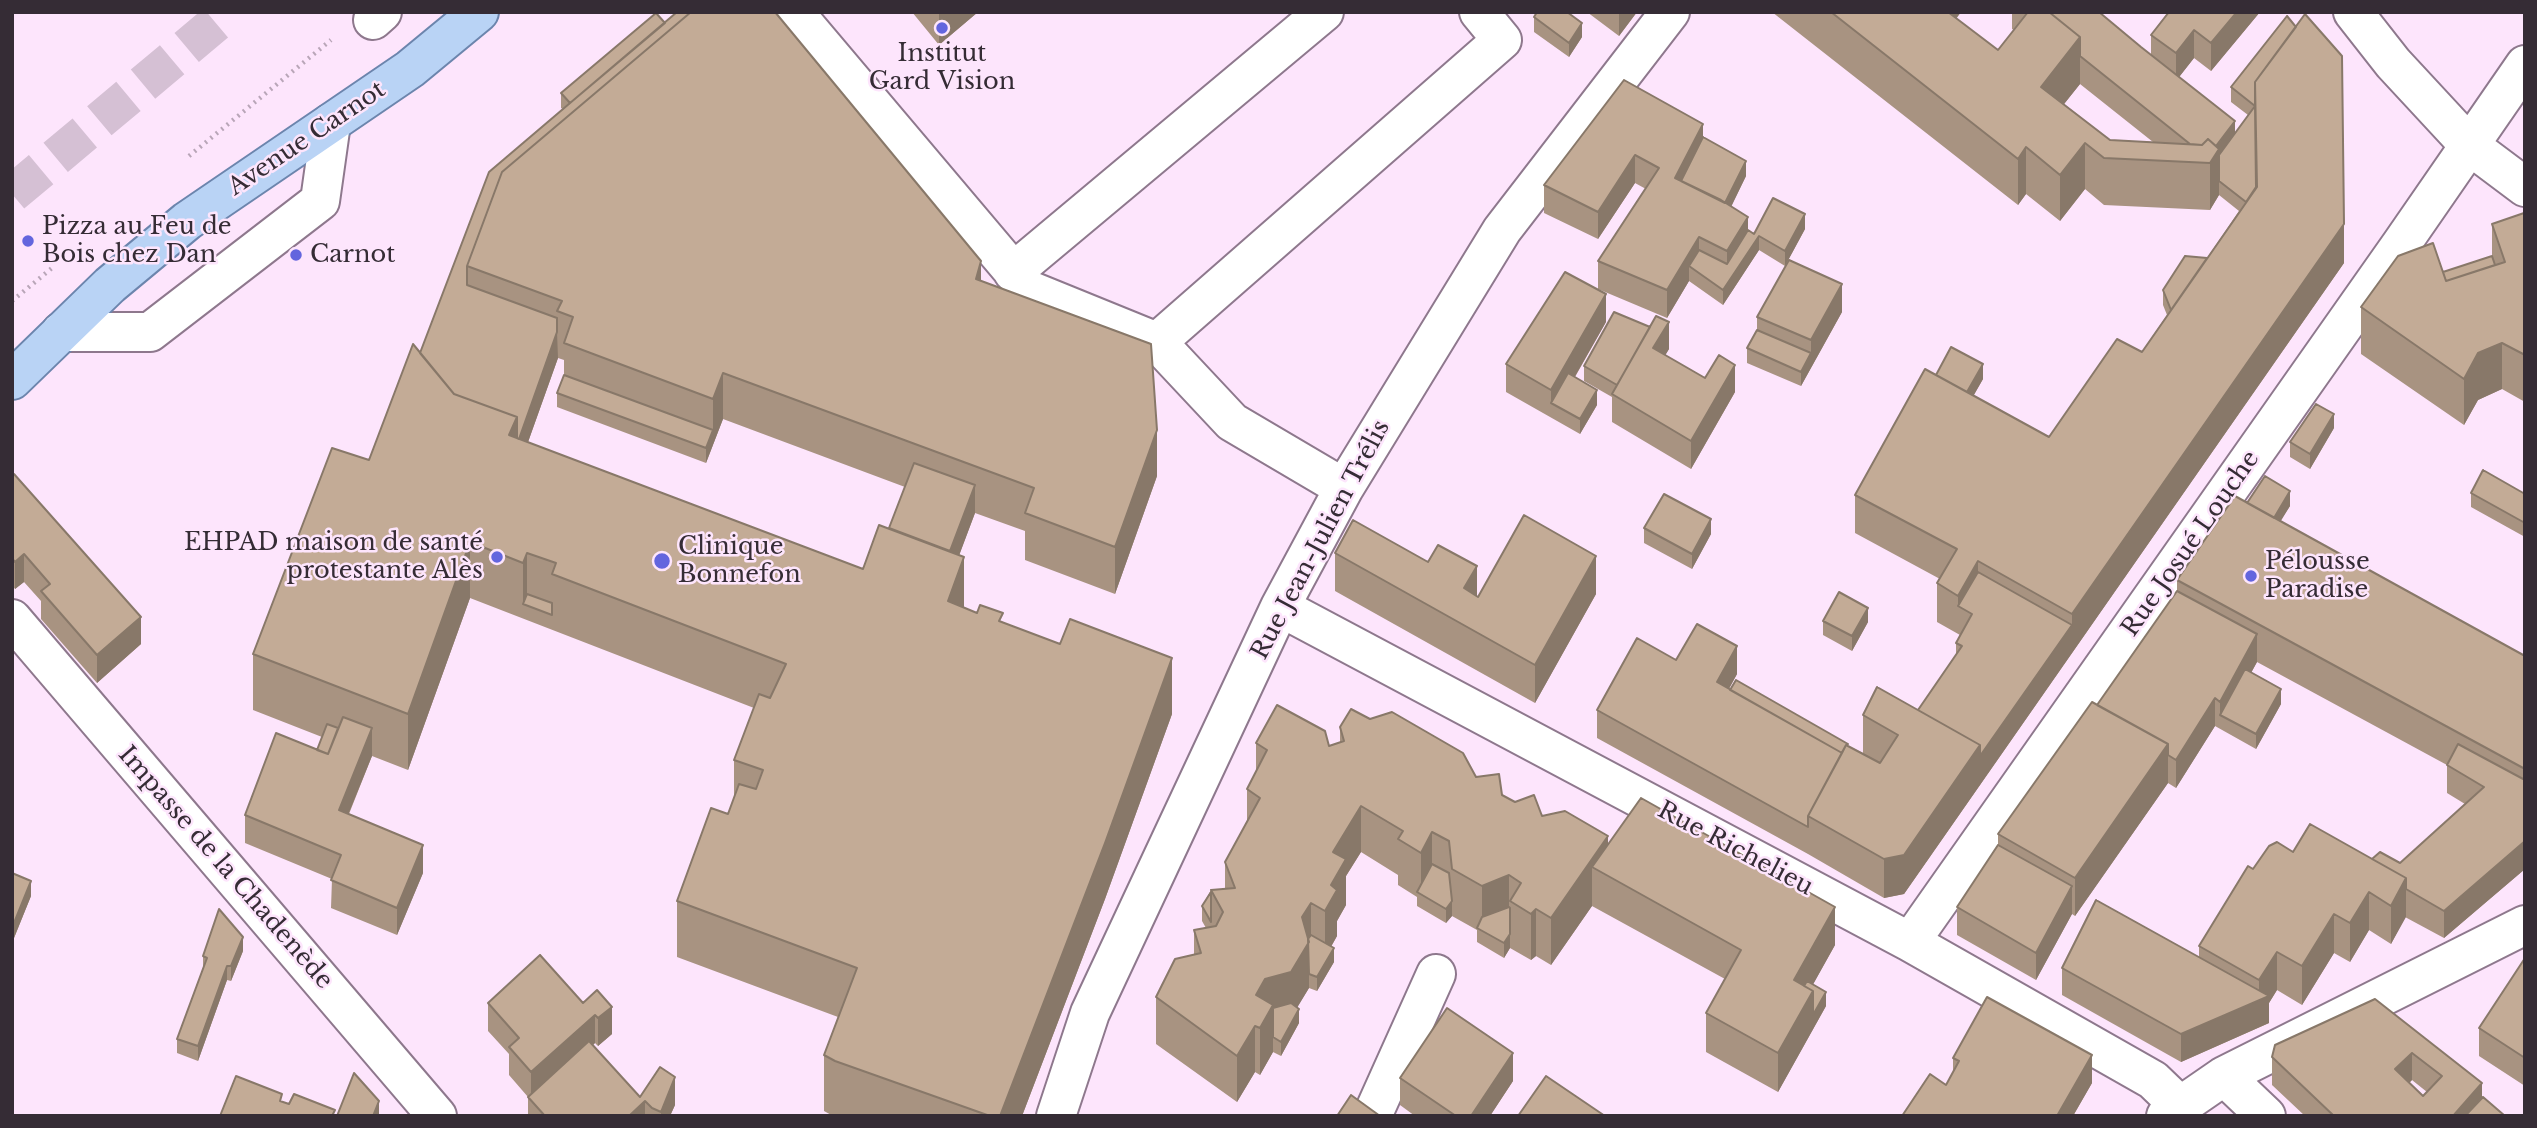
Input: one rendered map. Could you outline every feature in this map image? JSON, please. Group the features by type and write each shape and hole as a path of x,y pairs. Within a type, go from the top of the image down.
{"main road":[{"name":"Avenue Carnot","path":"12,380 110,285 187,221 410,69 479,12"}],"street":[{"path":"794,12 1029,290 1157,342 1232,422 1344,488"},
{"path":"1013,272 1324,12"},
{"path":"1157,342 1502,40 1479,12"},
{"name":"Rue Jean-Julien Trélis","path":"1056,1116 1090,1013 1280,607 1344,488 1502,230 1670,12"},
{"path":"2353,12 2393,63 2469,145 2525,187"},
{"name":"Rue Josué Louche","path":"1910,942 2525,65"},
{"path":"61,332 150,332 309,210 320,201 331,123"},
{"name":"Rue Richelieu","path":"1280,607 1910,942 2153,1080 2173,1111"},
{"name":"Impasse de la Chadenède","path":"12,619 437,1116"},
{"path":"2173,1111 2224,1076 2525,925"},
{"path":"1375,1116 1373,1114 1436,974"},
{"path":"2224,1076 2266,1116"}],"building":[{"path":"677,12 691,12 502,172 467,266 467,285 557,318 557,332 519,439 517,417 454,394 420,353 489,172"},
{"path":"691,12 775,12 981,261 976,279 1151,344 1157,430 1115,547 1025,513 1034,488 723,373 713,399 564,343 573,317 557,311 562,301 467,266 502,172"},
{"path":"1537,12 1567,12 1582,23 1569,43 1534,17"},
{"path":"1831,12 1948,12 1998,50 2028,12 2049,12 2080,37 2041,87 2110,140 2202,145 2208,139 2219,149 2210,163 2104,158 2085,143 2060,175 2026,147 2018,159"},
{"path":"2049,12 2099,12 2235,121 2216,146 2208,139 2202,145 2190,144 2080,56 2080,37"},
{"path":"2169,12 2237,12 2211,43 2194,30 2176,53 2151,35"},
{"path":"656,13 665,23 570,103 561,93"},
{"path":"2305,14 2342,56 2344,224 2072,614 1978,561 1958,596 1937,583 1957,549 1855,495 1925,369 2049,437 2117,339 2142,352 2257,187 2255,82"},
{"path":"2287,16 2296,27 2255,82 2255,106 2231,87"},
{"path":"1624,80 1703,124 1675,178 1721,200 1748,217 1727,251 1699,237 1667,290 1598,261 1659,168 1635,155 1598,212 1544,185"},
{"path":"2255,106 2256,187 2246,202 2219,181 2219,155"},
{"path":"1703,137 1746,161 1725,203 1681,181"},
{"path":"1773,198 1805,214 1785,251 1759,236 1723,290 1689,266 1699,250 1727,264 1748,230 1754,234"},
{"path":"2524,213 2525,355 2502,343 2478,353 2464,379 2361,307 2398,256 2433,243 2446,281 2505,262 2492,224"},
{"path":"2185,256 2207,258 2171,310 2163,290"},
{"path":"2492,256 2495,265 2446,281 2443,272"},
{"path":"1789,260 1842,284 1811,340 1757,317"},
{"path":"1565,272 1606,294 1551,390 1506,364"},
{"path":"1614,312 1650,327 1617,385 1584,366"},
{"path":"1656,316 1669,322 1653,348 1705,378 1719,355 1735,365 1691,441 1612,394"},
{"path":"1757,330 1811,353 1801,372 1747,348"},
{"path":"413,344 454,394 517,417 509,435 863,569 879,525 964,557 948,601 977,613 980,605 1003,613 999,621 1060,644 1070,619 1172,658 1105,843 1000,1116 990,1116 824,1055 857,968 677,901 711,808 728,814 739,784 756,789 763,770 734,760 759,694 770,698 786,664 552,574 556,563 527,553 523,563 470,542 408,714 253,654 332,448 369,460"},
{"path":"1951,347 1983,364 1967,392 1936,375"},
{"path":"1568,373 1597,390 1580,419 1551,403"},
{"path":"564,375 713,430 706,448 557,393"},
{"path":"2316,404 2334,414 2310,454 2290,442"},
{"path":"914,463 975,485 950,551 889,528"},
{"path":"2483,470 2525,494 2525,523 2471,493"},
{"path":"14,474 141,617 97,655 41,591 50,584 24,554 15,562 12,558"},
{"path":"2265,476 2290,491 2274,518 2247,503"},
{"path":"1664,494 1711,519 1692,554 1644,528"},
{"path":"2235,496 2525,656 2525,769 2177,580"},
{"path":"1524,515 1596,556 1535,665 1335,553 1353,520 1428,562 1438,545 1477,566 1464,588 1478,597"},
{"path":"1978,572 2072,625 1980,756 1980,745 1918,710 1962,646 1956,643 1972,614 1958,606"},
{"path":"2177,591 2257,634 2220,702 2215,698 2176,760 2168,755 2168,744 2097,705"},
{"path":"1839,592 1868,608 1852,636 1823,621"},
{"path":"527,594 552,603 552,615 523,604"},
{"path":"1697,624 1737,646 1717,682 1842,753 1808,816 1808,827 1597,710 1637,638 1676,660"},
{"path":"2245,669 2281,689 2256,734 2220,715"},
{"path":"1736,680 1848,744 1842,753 1730,690"},
{"path":"1877,687 1980,745 1904,855 1884,859 1808,816 1846,745 1880,763 1898,735 1863,715"},
{"path":"2092,702 2168,744 2075,878 1998,834"},
{"path":"1277,705 1325,731 1329,746 1344,741 1340,727 1351,709 1370,719 1392,712 1463,753 1476,777 1499,774 1502,795 1515,802 1534,795 1542,816 1565,811 1608,836 1551,918 1536,909 1531,914 1510,901 1521,883 1509,875 1482,886 1452,869 1449,841 1432,832 1421,853 1398,839 1403,831 1361,806 1333,852 1346,859 1331,885 1337,890 1325,911 1311,903 1302,917 1309,942 1291,972 1265,979 1256,995 1273,1005 1260,1028 1255,1026 1237,1056 1156,997 1175,959 1201,953 1194,930 1216,926 1223,912 1211,890 1235,888 1225,862 1260,798 1247,789 1267,750 1256,743"},
{"path":"343,717 372,728 339,810 423,845 397,908 331,880 341,855 245,815 276,733 328,754"},
{"path":"327,724 338,728 328,754 317,750"},
{"path":"2458,744 2525,780 2525,841 2444,911 2406,889 2406,878 2372,859 2380,852 2400,863 2484,787 2447,765"},
{"path":"1641,798 1835,907 1794,980 1813,991 1778,1053 1706,1013 1741,950 1592,867"},
{"path":"2310,824 2406,878 2391,906 2369,892 2350,923 2334,914 2302,966 2277,952 2259,980 2199,946 2248,866 2253,869 2269,846 2277,842 2293,852"},
{"path":"1998,845 2072,886 2036,953 1957,907"},
{"path":"1432,864 1449,873 1452,901 1446,909 1417,892"},
{"path":"12,873 31,881 14,923 12,922"},
{"path":"1211,892 1211,922 1202,906"},
{"path":"2096,900 2269,996 2181,1034 2062,968"},
{"path":"1509,907 1510,934 1504,943 1477,928 1482,917"},
{"path":"219,909 243,937 231,966 227,966 198,1046 177,1039 207,958 203,956"},
{"path":"1311,935 1334,948 1317,977 1309,974 1308,939"},
{"path":"540,955 583,1003 597,990 612,1007 598,1018 595,1015 531,1072 509,1047 519,1038 488,1003"},
{"path":"2525,958 2525,1058 2479,1028"},
{"path":"1807,981 1826,992 1813,1015 1813,991 1804,986"},
{"path":"1987,997 2092,1055 2057,1116 1902,1116 1930,1074 1946,1085 1959,1061 1953,1058"},
{"path":"2375,999 2482,1083 2453,1116 2334,1116 2272,1057 2275,1045","holes":["2412,1053 2442,1076 2423,1096 2395,1069"]},
{"path":"1291,1003 1299,1009 1281,1042 1273,1037 1273,1008"},
{"path":"1447,1008 1513,1053 1471,1116 1456,1116 1400,1078"},
{"path":"589,1041 640,1097 660,1067 675,1077 661,1112 645,1101 629,1116 545,1116 528,1097"},
{"path":"354,1073 379,1101 373,1116 337,1116"},
{"path":"236,1076 282,1094 280,1101 289,1104 294,1094 335,1110 332,1116 220,1116"},
{"path":"1546,1076 1605,1116 1518,1116"},
{"path":"1351,1095 1380,1116 1337,1116"},
{"path":"2483,1097 2505,1116 2465,1116"}],"tunnel":[{"path":"12,194 229,12"}],"place":[{"name":"Institut Gard Vision","path":"942,28"},
{"name":"Pizza au Feu de Bois chez Dan","path":"28,241"},
{"name":"Carnot","path":"296,255"},
{"name":"EHPAD maison de santé protestante Alès","path":"497,557"},
{"name":"Clinique Bonnefon","path":"662,561"},
{"name":"Pélousse Paradise","path":"2251,576"}]}
